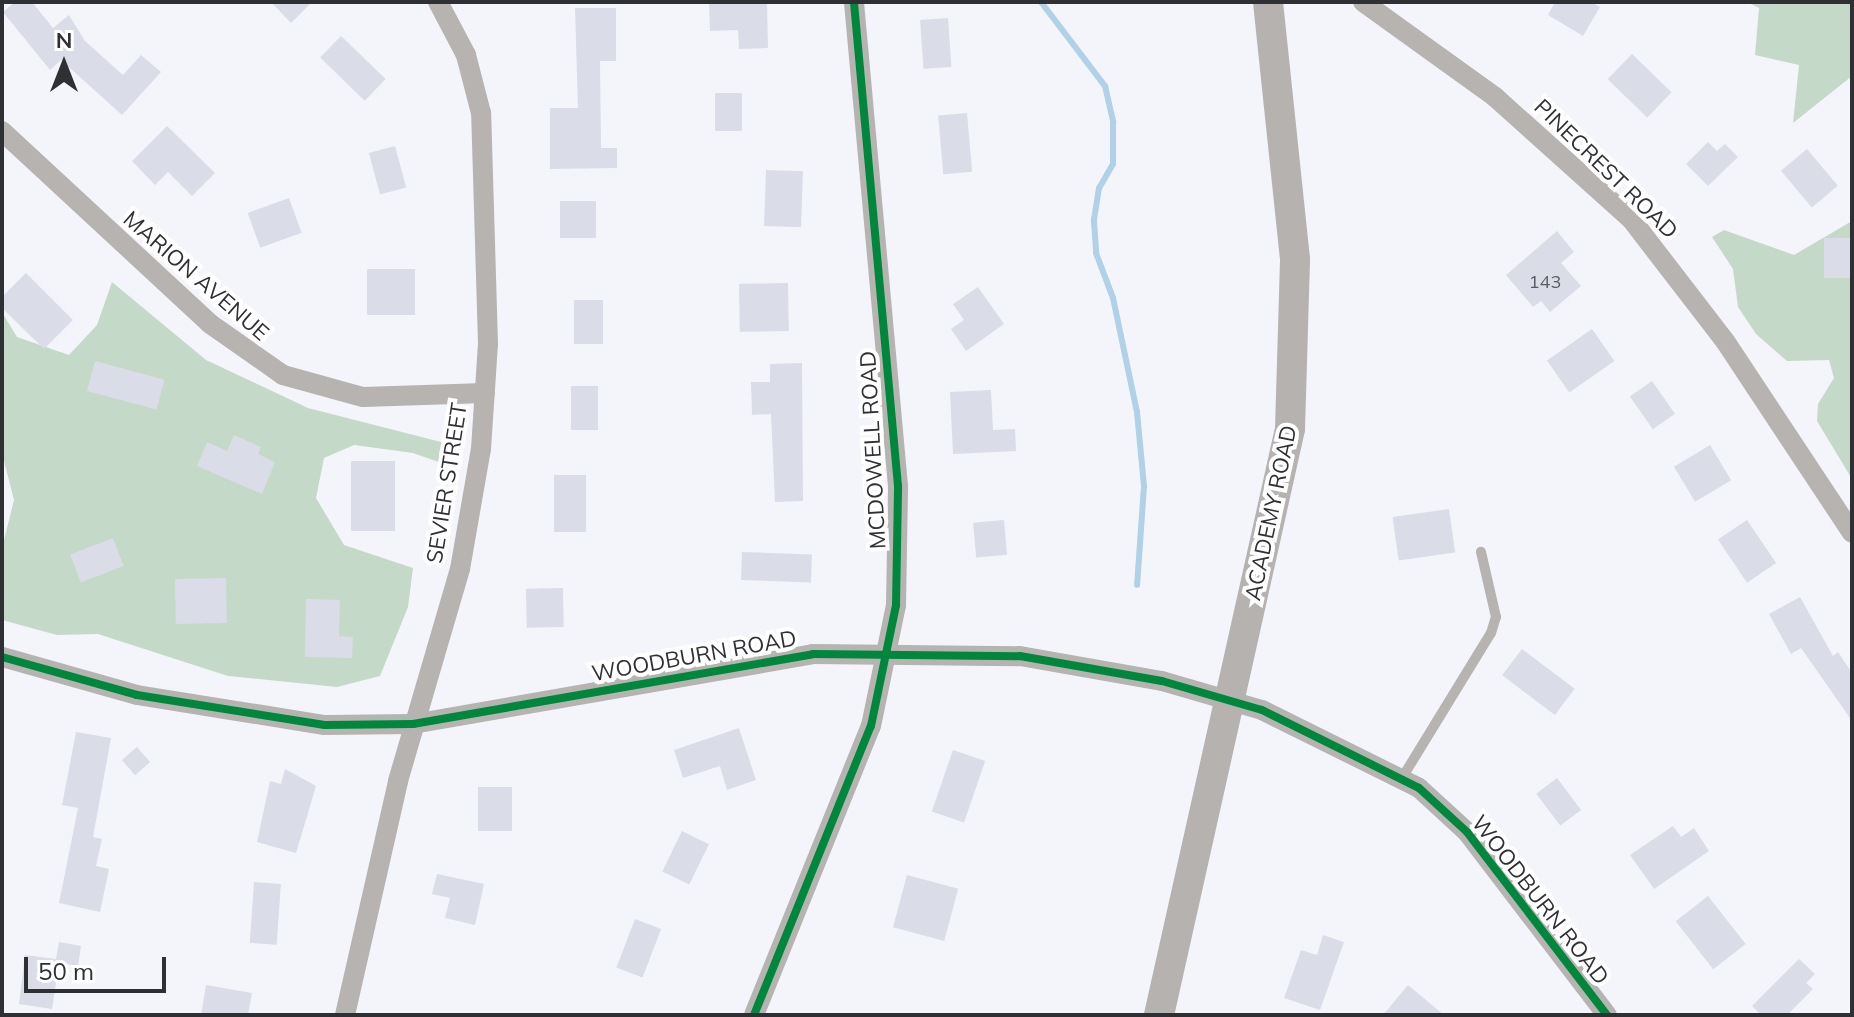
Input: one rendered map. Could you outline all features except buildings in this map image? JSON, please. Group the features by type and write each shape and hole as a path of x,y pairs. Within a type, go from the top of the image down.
{"main road":[{"name":"ACADEMY ROAD","path":"1159,1015 1282,475 1295,370 1295,259 1268,2"}],"street":[{"name":"SEVIER STREET","path":"345,1015 413,724 463,555 485,393 481,113 466,55 438,2"},
{"name":"MCDOWELL ROAD","path":"754,1015 871,726 889,652 898,486 854,2"},
{"name":"PINECREST ROAD","path":"1363,2 1495,97 1631,219 1725,341 1852,533"},
{"name":"MARION AVENUE","path":"2,131 209,323 269,368 297,382 363,397 485,393"},
{"name":"WOODBURN ROAD","path":"2,657 85,683 265,719 413,724 746,663 889,652 1020,656 1232,699 1330,739 1402,778 1467,832 1607,1015"}],"lane":[{"path":"1402,778 1491,633 1496,617 1481,552"}],"green space":[{"path":"1747,2 1852,2 1852,76 1793,123 1799,65 1755,55 1759,8"},
{"path":"1852,221 1852,479 1817,421 1818,404 1834,378 1829,360 1787,361 1756,334 1738,307 1733,269 1712,237 1724,230 1794,255"},
{"path":"112,282 206,360 308,408 441,442 453,467 413,453 354,445 324,458 316,498 344,545 413,568 408,607 380,676 337,687 228,676 98,634 57,635 2,620 2,548 14,500 2,453 2,312 17,337 69,355 97,325"}],"waterway":[{"path":"1041,2 1105,86 1113,122 1113,164 1099,188 1094,221 1096,253 1113,298 1137,412 1144,486 1137,585"}],"cycle path":[{"path":"754,1015 871,726 896,605 898,486 854,2"},
{"path":"2,657 137,695 325,725 413,724 813,654 1020,656 1162,681 1262,710 1419,788 1467,832 1607,1015"}]}
